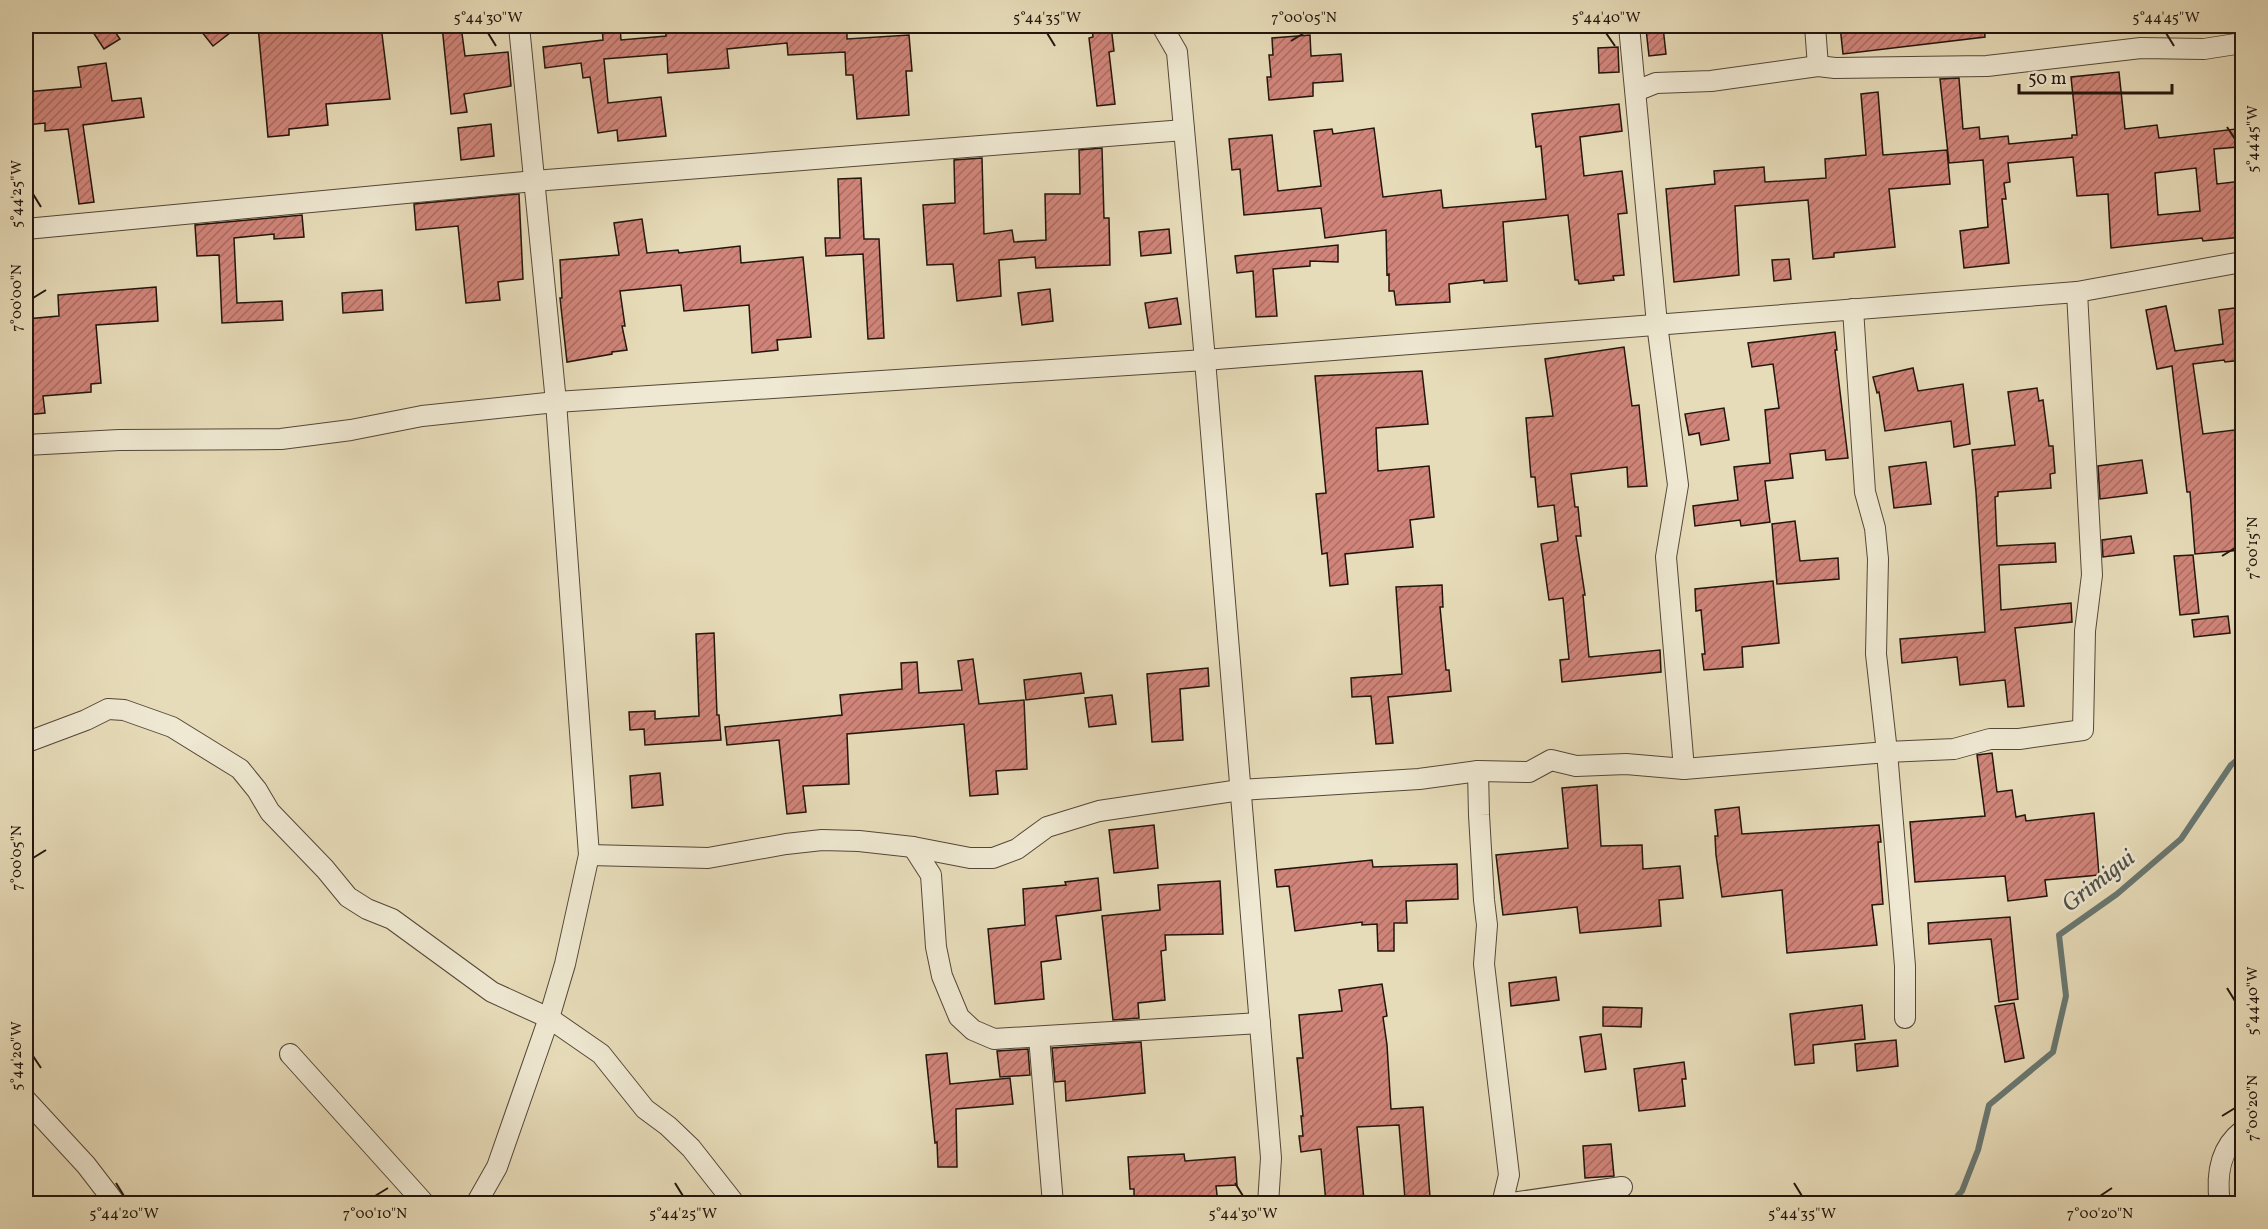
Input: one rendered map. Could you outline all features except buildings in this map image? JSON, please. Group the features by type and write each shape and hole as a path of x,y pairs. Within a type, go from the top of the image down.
{"street":[{"path":"476,1203 496,1167 549,1018 590,855 556,402 519,26"},
{"path":"1162,26 1177,52 1205,360 1271,1158 1269,1203"},
{"path":"1629,26 1657,324 1677,485 1666,557 1684,769"},
{"path":"1815,26 1818,66"},
{"path":"1636,91 1656,83 1711,81 1818,66 1835,68 1988,66 2140,48 2204,49 2242,43"},
{"path":"26,229 534,181 1184,129"},
{"path":"26,445 119,440 282,439 351,430 422,417 556,402 1205,360 2077,292 2242,262"},
{"path":"590,855 708,858 822,840 859,841 914,847 970,858 993,858 1017,849 1047,827 1100,811 1240,789 1419,779 1478,771 1529,772 1551,760 1576,766 1626,764 1684,769 1887,752 1954,749 1990,739 2019,739 2083,730 2085,631 2092,575 2077,292"},
{"path":"1853,309 1865,492 1875,528 1878,559 1876,654 1887,752 1905,966 1905,1018"},
{"path":"26,740 30,741 86,720 108,709 124,710 172,727 240,769 257,790 270,812 325,869 348,897 367,909 392,919 492,992 549,1018 601,1054 627,1083 645,1109 668,1126 691,1148 735,1203"},
{"path":"1478,771 1479,826 1488,925 1484,964 1509,1175 1503,1203 1623,1187"},
{"path":"914,847 931,875 936,947 942,976 959,1017 973,1030 994,1039 1260,1023"},
{"path":"1039,1037 1053,1203"},
{"path":"290,1054 425,1203"},
{"path":"26,1100 86,1164 116,1203"},
{"path":"2220,1203 2218,1188 2221,1160 2234,1137 2242,1131"}],"waterway":[{"name":"Grimigui","path":"1950,1204 1962,1191 1978,1150 1989,1105 2053,1052 2066,996 2059,935 2117,894 2181,839 2231,765 2242,756"}]}
